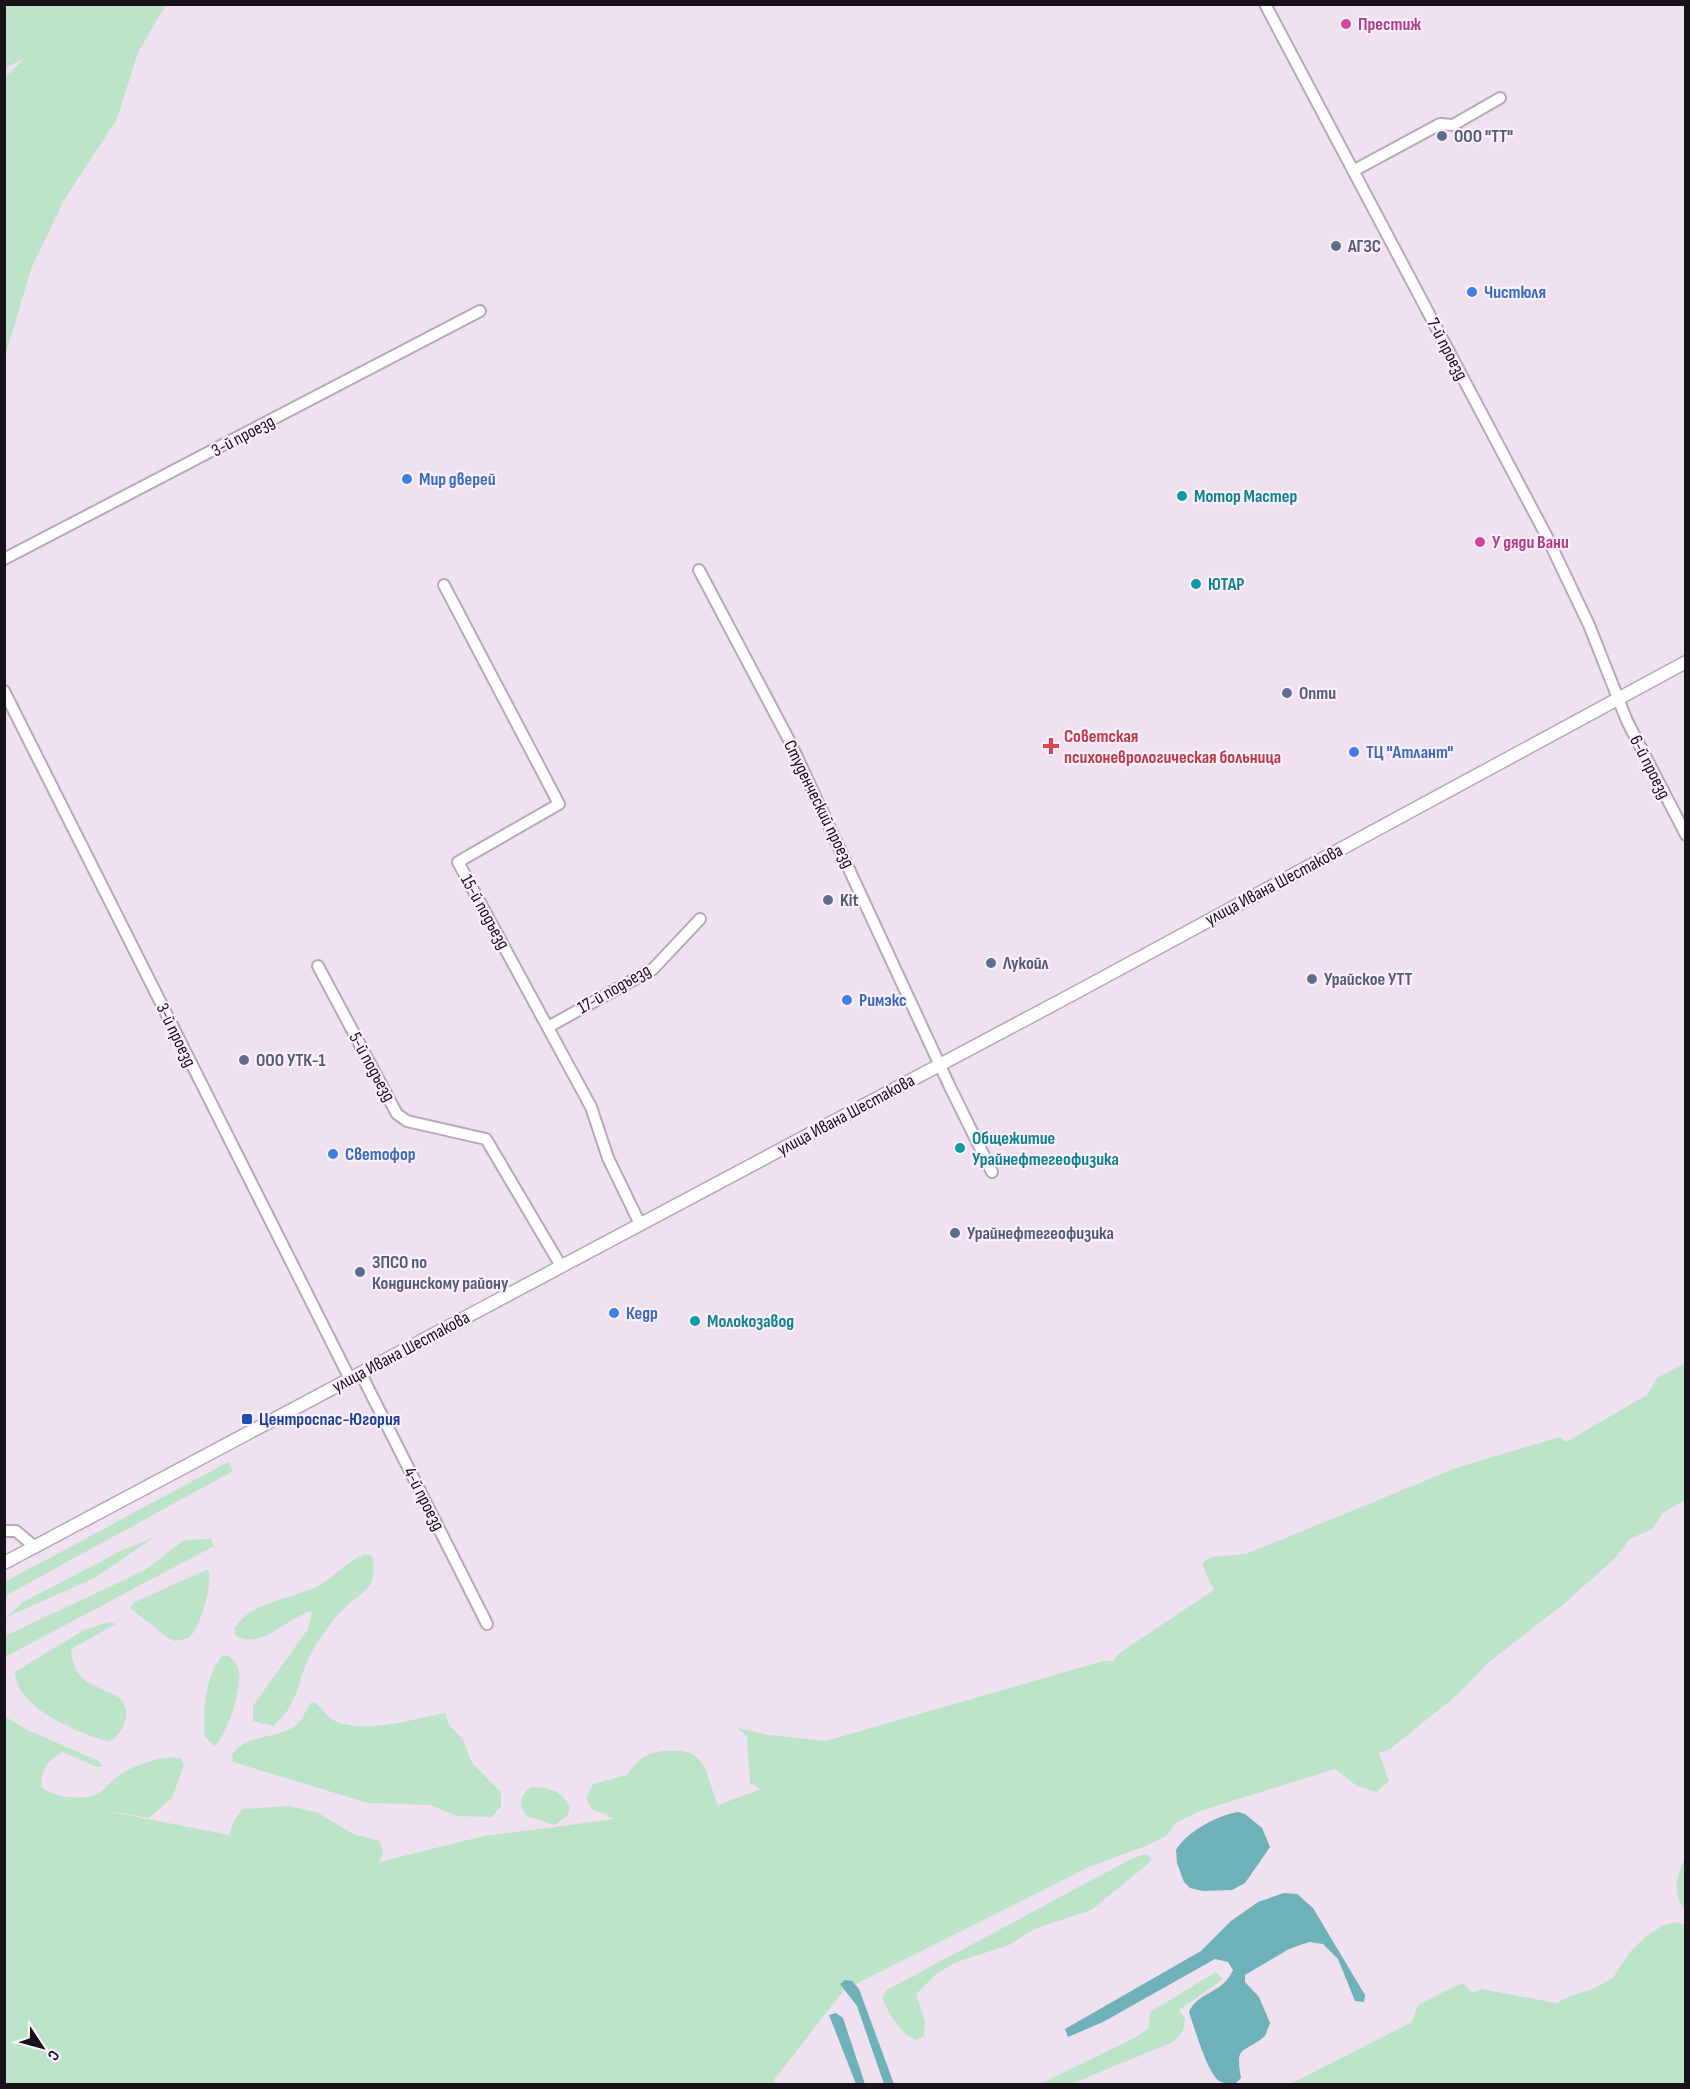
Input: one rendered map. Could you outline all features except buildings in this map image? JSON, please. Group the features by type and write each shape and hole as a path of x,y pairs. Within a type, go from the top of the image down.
{"main road":[{"name":"улица Ивана Шестакова","path":"4,1563 940,1064 1686,662"}],"street":[{"name":"7-й проезд","path":"1265,4 1561,566 1589,625 1617,699"},
{"path":"1353,171 1440,124 1453,125 1500,98"},
{"name":"3-й проезд","path":"4,559 480,311"},
{"name":"Студенческий проезд","path":"699,570 790,742 992,1172"},
{"name":"15-й подъезд","path":"444,585 559,804 458,862 591,1107 608,1158 640,1224"},
{"name":"3-й проезд","path":"4,691 279,1243 355,1376"},
{"name":"6-й проезд","path":"1617,699 1686,835"},
{"name":"17-й подъезд","path":"548,1027 653,969 700,920"},
{"name":"5-й подъезд","path":"318,966 397,1114 407,1121 486,1139 561,1266"},
{"name":"4-й проезд","path":"355,1376 487,1624"},
{"path":"4,1532 16,1531 35,1547"}],"green space":[{"path":"5,4 166,5 138,52 117,119 64,200 31,269 5,357 5,77 25,58 5,68"},
{"path":"1685,1363 1685,1500 1663,1513 1652,1529 1630,1539 1614,1559 1565,1603 1489,1662 1456,1696 1390,1749 1379,1753 1389,1781 1377,1792 1357,1786 1335,1769 1200,1811 1177,1822 1166,1836 1146,1846 1091,1866 844,1990 774,2080 775,2084 5,2084 4,1716 27,1730 99,1761 103,1766 96,1767 63,1752 57,1755 46,1766 42,1776 42,1788 61,1796 76,1798 91,1796 132,1768 157,1759 181,1758 184,1765 172,1798 149,1818 86,1807 229,1835 234,1820 243,1809 288,1806 316,1812 353,1834 380,1841 383,1854 379,1862 484,1836 615,1819 592,1809 586,1798 593,1784 627,1775 642,1758 657,1752 679,1751 697,1757 707,1773 718,1805 761,1789 750,1783 747,1737 738,1728 769,1735 826,1741 1103,1661 1113,1661 1118,1654 1214,1590 1203,1566 1203,1562 1212,1557 1246,1554 1459,1467 1560,1437 1566,1442 1647,1395 1657,1378"},
{"path":"228,1462 233,1471 5,1596 5,1582"},
{"path":"156,1536 96,1577 5,1618 23,1602 119,1552"},
{"path":"211,1539 214,1546 5,1657 5,1636 145,1570 184,1540"},
{"path":"365,1554 372,1556 374,1567 370,1584 327,1628 311,1653 290,1706 273,1726 253,1721 253,1706 308,1629 312,1611 256,1639 236,1636 234,1629 252,1611 312,1589"},
{"path":"208,1569 209,1584 205,1605 189,1638 175,1641 168,1638 130,1608 135,1602"},
{"path":"109,1622 116,1624 71,1649 76,1670 81,1676 120,1698 124,1704 125,1722 110,1742 67,1726 37,1708 18,1685 15,1672 84,1630"},
{"path":"223,1655 229,1656 235,1663 239,1679 233,1711 215,1746 205,1737 204,1716 206,1694 212,1672"},
{"path":"312,1702 333,1720 359,1726 404,1722 445,1713 449,1725 462,1738 472,1763 501,1792 501,1806 492,1817 457,1816 430,1805 368,1803 233,1762 232,1755 246,1743 280,1733 296,1725"},
{"path":"531,1787 550,1789 560,1794 570,1809 567,1816 555,1825 527,1816 521,1801"},
{"path":"1146,1854 1152,1858 1148,1864 1091,1910 1034,1929 1009,1945 954,1963 936,1974 916,1994 925,2021 924,2036 917,2040 911,2037 892,2017 882,1998 887,1990 1133,1858"},
{"path":"1685,1858 1685,1910 1678,1898 1677,1884"},
{"path":"1677,1922 1685,1925 1685,2084 1290,2084 1412,2022 1418,2005 1457,1985 1464,1984 1473,1993 1481,1989 1556,2003 1593,1989 1613,1978 1629,1953 1644,1938 1663,1925"},
{"path":"1216,1972 1223,1979 1179,2010 1185,2018 1183,2031 1173,2042 1071,2084 1040,2084 1138,2036 1149,2027 1150,2012"}],"water":[{"path":"1238,1812 1245,1814 1262,1828 1270,1847 1245,1883 1232,1890 1203,1891 1190,1888 1184,1882 1177,1863 1176,1850 1203,1825"},
{"path":"1284,1893 1297,1894 1313,1908 1365,1995 1364,2002 1355,2001 1338,1959 1323,1944 1309,1942 1289,1949 1245,1975 1245,1982 1259,1997 1270,2023 1265,2036 1242,2051 1239,2060 1241,2078 1236,2083 1221,2082 1211,2071 1189,2012 1198,2000 1229,1978 1233,1970 1228,1962 1215,1959 1103,2022 1068,2037 1065,2029 1201,1951 1231,1921 1258,1902"},
{"path":"845,1980 852,1981 859,1989 894,2084 884,2084 857,2006 840,1984"},
{"path":"836,2013 843,2018 865,2084 856,2084 829,2015"}],"place":[{"name":"Престиж","path":"1346,24"},
{"name":"ООО \"ТТ\"","path":"1442,136"},
{"name":"АГЗС","path":"1336,246"},
{"name":"Чистюля","path":"1472,292"},
{"name":"Мир дверей","path":"407,479"},
{"name":"Мотор Мастер","path":"1182,496"},
{"name":"У дяди Вани","path":"1480,542"},
{"name":"ЮТАР","path":"1196,584"},
{"name":"Опти","path":"1287,693"},
{"name":"Советская психоневрологическая больница","path":"1051,746"},
{"name":"ТЦ \"Атлант\"","path":"1354,752"},
{"name":"Kit","path":"828,900"},
{"name":"Лукойл","path":"991,963"},
{"name":"Урайское УТТ","path":"1312,979"},
{"name":"Римэкс","path":"847,1000"},
{"name":"ООО УТК-1","path":"244,1060"},
{"name":"Общежитие Урайнефтегеофизика","path":"960,1148"},
{"name":"Светофор","path":"333,1154"},
{"name":"Урайнефтегеофизика","path":"955,1233"},
{"name":"ЗПСО по Кондинскому району","path":"360,1272"},
{"name":"Кедр","path":"614,1313"},
{"name":"Молокозавод","path":"695,1321"},
{"name":"Центроспас-Югория","path":"247,1419"}]}
